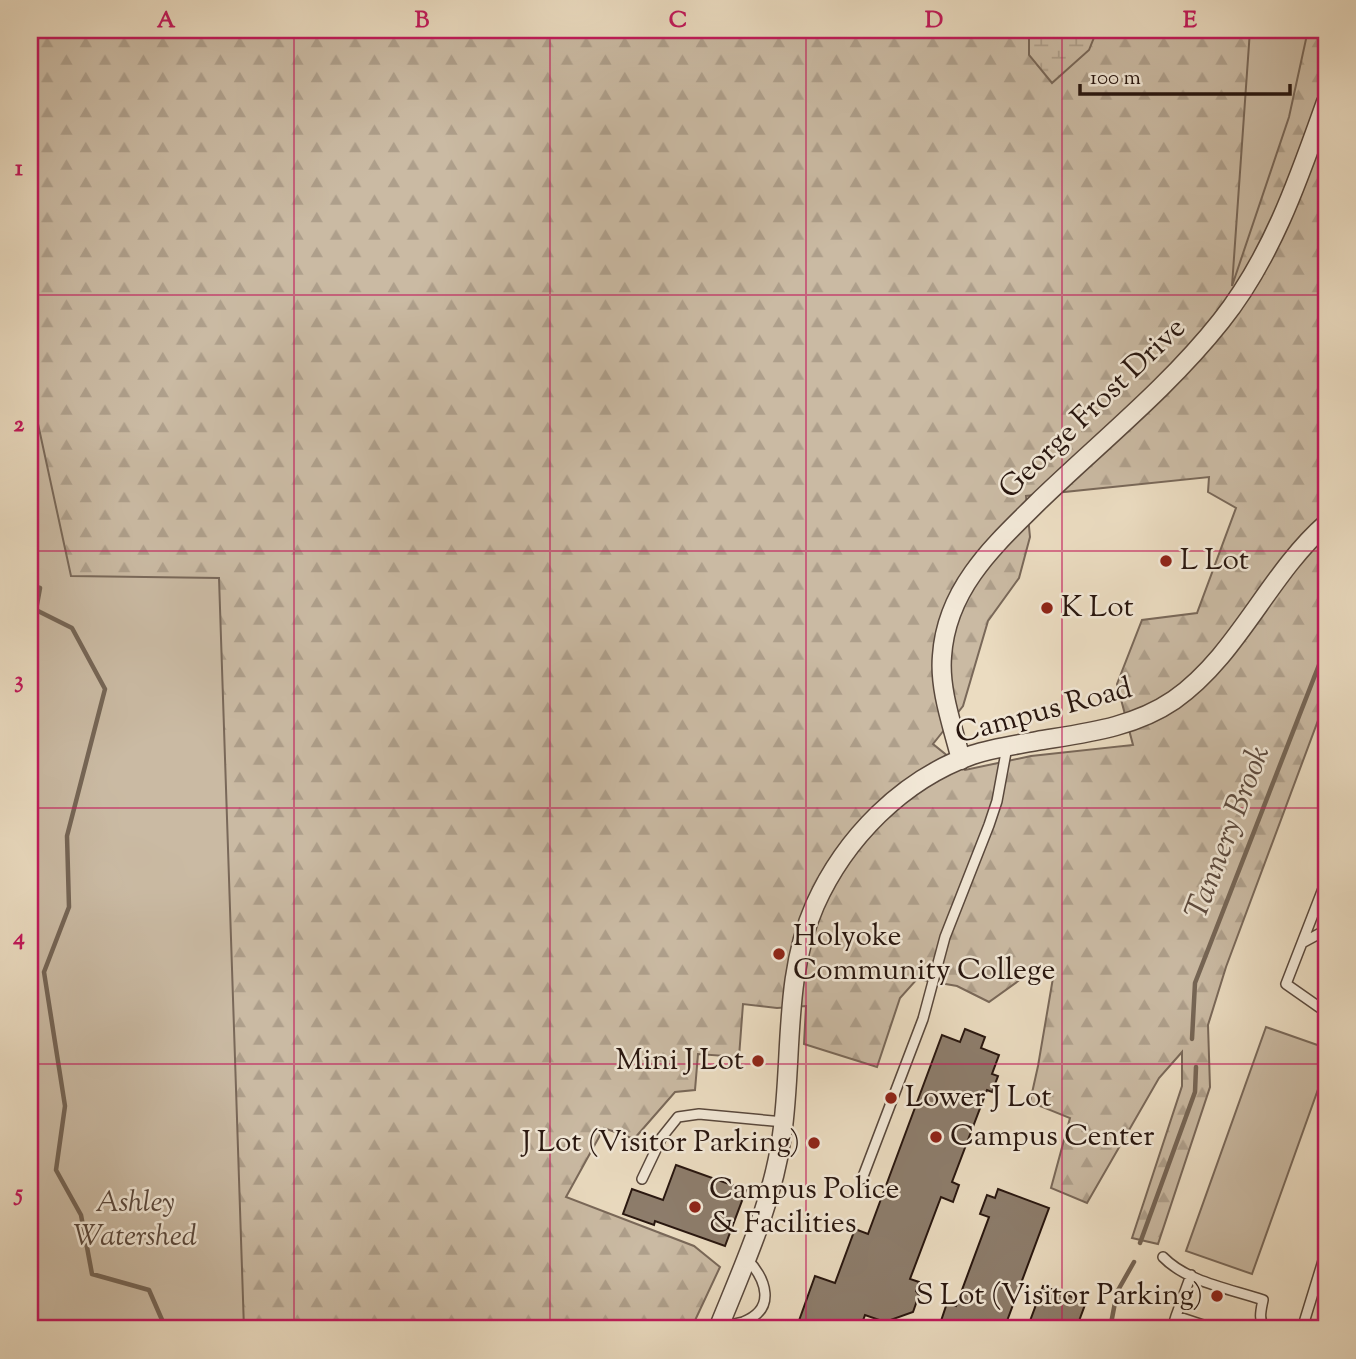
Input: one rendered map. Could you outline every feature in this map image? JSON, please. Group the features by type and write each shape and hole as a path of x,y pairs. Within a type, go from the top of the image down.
{"street":[{"name":"George Frost Drive","path":"961,760 945,694 942,664 948,623 964,586 993,547 1175,372 1223,318 1264,256 1285,211 1326,102"},
{"name":"Campus Road","path":"718,1328 764,1211 776,1168 784,1122 793,984 805,931 821,891 846,852 880,812 910,788 961,760 1007,747 1121,725 1153,712 1177,697 1207,670 1305,544 1326,524"}],"lane":[{"path":"862,1180 923,1019 945,937 997,802 1007,747"},
{"path":"1326,881 1286,984 1326,1012"},
{"path":"1302,943 1326,930"},
{"path":"642,1180 662,1137 678,1117 699,1114 784,1122"},
{"path":"1302,1329 1326,1251"},
{"path":"718,1328 744,1321 757,1314 765,1297 764,1282 746,1257"},
{"path":"1163,1257 1173,1267 1191,1275 1263,1300 1260,1312 1265,1329"},
{"path":"1172,1329 1191,1275"},
{"path":"1176,1316 1215,1329"}],"green space":[{"path":"30,30 1326,30 1326,699 1226,967 1208,1025 1210,1087 1158,1244 1132,1238 1182,1086 1182,1052 1159,1078 1087,1203 1051,1188 1070,1118 1030,1102 1054,972 1028,974 989,1002 957,986 917,979 900,998 877,1067 804,1044 806,1006 777,1008 743,1004 739,1057 698,1054 695,1090 675,1092 634,1139 604,1128 566,1197 694,1246 720,1267 691,1329 30,1329","holes":["1209,477 1208,492 1236,508 1197,613 1142,620 1117,684 1133,745 1031,756 965,770 933,744 963,706 988,621 1019,578 1030,537 1026,496"]},
{"path":"1029,30 1097,30 1089,50 1052,83 1029,55"},
{"path":"1250,30 1308,30 1289,117 1232,286"},
{"name":"Ashley Watershed","path":"30,387 71,576 219,578 244,1329 30,1329"},
{"path":"1266,1027 1326,1048 1326,1067 1252,1274 1186,1251"}],"building":[{"name":"Campus Center","path":"965,1029 985,1037 981,1048 999,1055 992,1074 998,1076 992,1092 987,1090 952,1182 959,1185 953,1202 941,1197 910,1279 919,1282 916,1291 919,1295 913,1312 885,1322 865,1315 860,1329 796,1329 815,1276 835,1283 855,1229 868,1234 942,1035 960,1042"},
{"name":"Campus Police & Facilities","path":"676,1165 746,1190 725,1246 655,1221 654,1225 623,1214 632,1189 663,1200"},
{"path":"998,1189 1049,1208 1004,1329 947,1329 948,1327 940,1324 947,1303 956,1306 989,1217 980,1214 987,1195 995,1198"},
{"path":"1043,1286 1086,1302 1076,1329 1027,1329"}],"waterway":[{"path":"30,563 30,570"},
{"path":"30,585 40,588 36,610 72,628 105,689 67,836 69,907 44,972 65,1106 56,1170 81,1215 92,1274 149,1290 166,1329"},
{"name":"Tannery Brook","path":"1192,1039 1195,983 1326,647"},
{"name":"Tannery Brook","path":"1140,1243 1195,1092 1196,1067"},
{"name":"Tannery Brook","path":"1110,1329 1117,1292 1134,1262"}],"place":[{"name":"L Lot","path":"1166,561"},
{"name":"K Lot","path":"1047,608"},
{"name":"Holyoke Community College","path":"779,954"},
{"name":"Mini J Lot","path":"758,1061"},
{"name":"Lower J Lot","path":"891,1098"},
{"name":"Campus Center","path":"936,1137"},
{"name":"J Lot (Visitor Parking)","path":"814,1143"},
{"name":"Campus Police & Facilities","path":"695,1207"},
{"name":"S Lot (Visitor Parking)","path":"1217,1296"}]}
